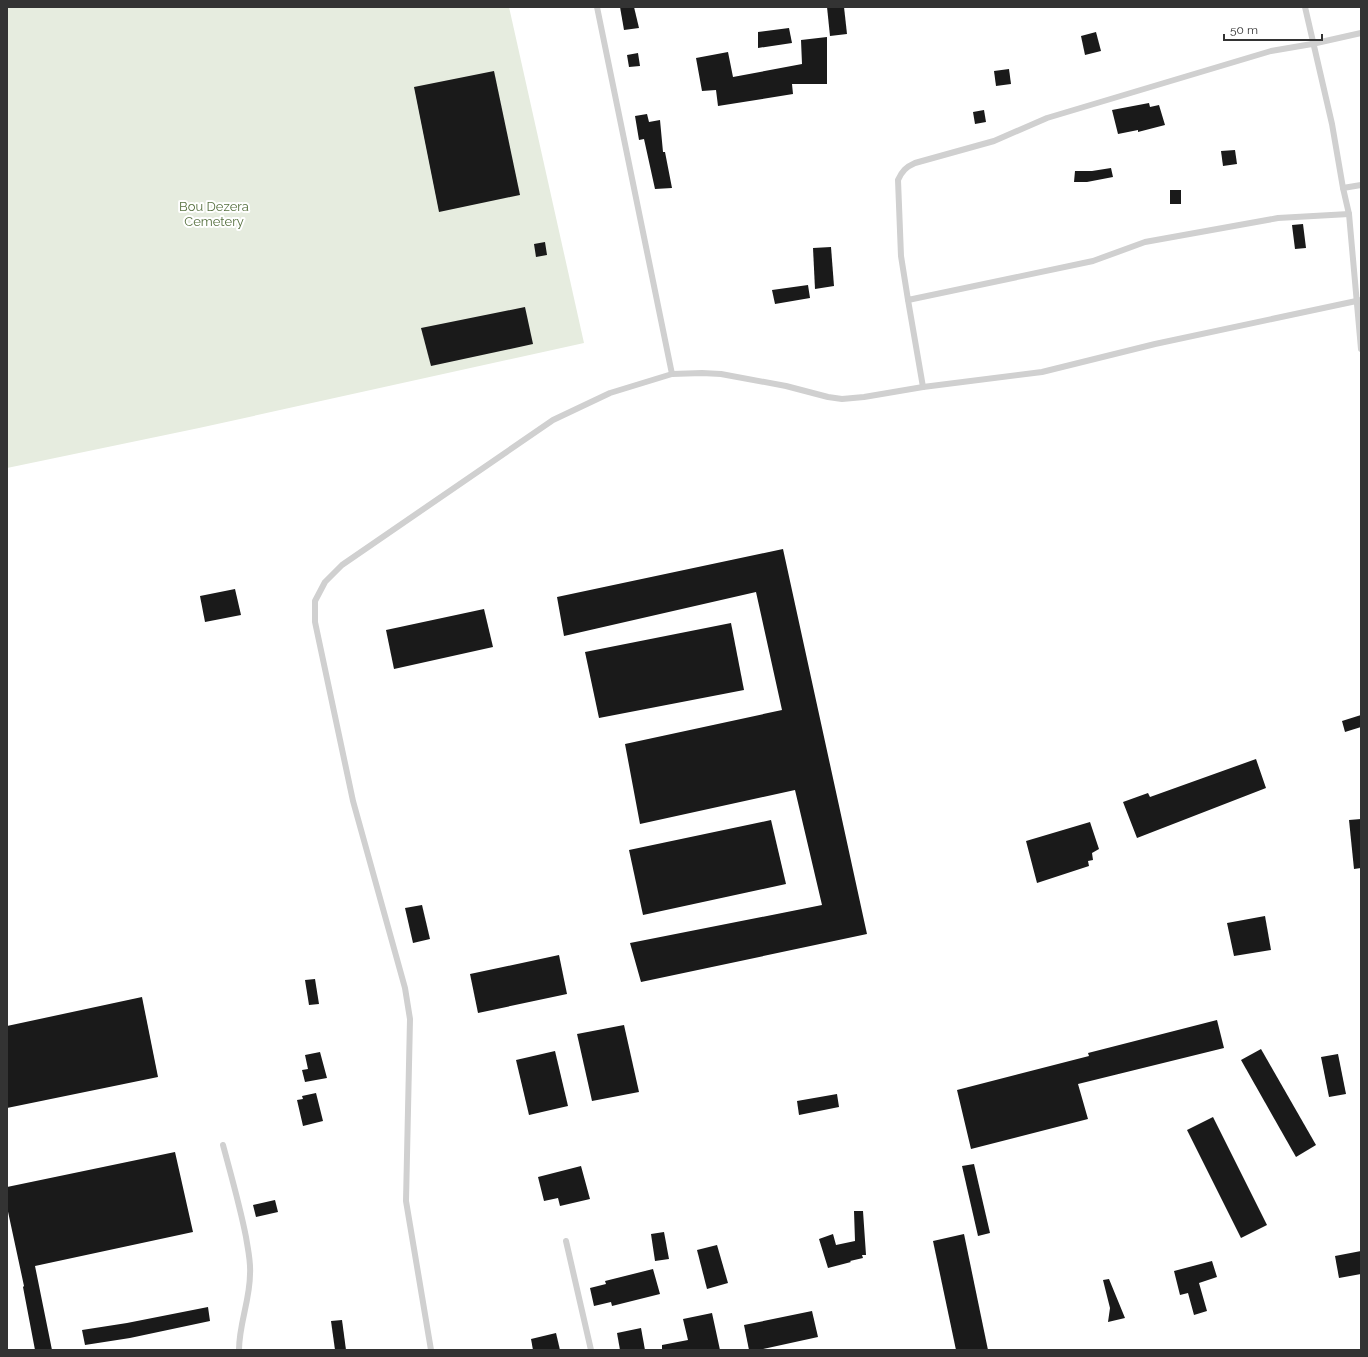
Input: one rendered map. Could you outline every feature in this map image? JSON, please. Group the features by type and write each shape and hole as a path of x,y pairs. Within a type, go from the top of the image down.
{"lane":[{"path":"597,7 672,374"},
{"path":"1305,7 1312,44 1332,124 1342,188 1349,214 1359,301 1361,349"},
{"path":"923,387 901,256 898,180 901,173 907,167 915,163 994,141 1047,118 1271,51 1361,33"},
{"path":"1342,188 1361,185"},
{"path":"908,300 1093,261 1144,242 1278,218 1349,214"},
{"path":"431,1350 406,1201 410,1019 405,988 353,801 315,622 315,601 325,582 342,565 553,420 610,393 672,374 702,373 745,377 842,399 1042,372 1155,344 1359,301"},
{"path":"223,1144 243,1224 249,1258 250,1285 248,1300 241,1326 239,1350"},
{"path":"566,1241 591,1350"}],"green space":[{"name":"Bou Dezera Cemetery","path":"7,7 509,7 584,343 199,428 7,468"}],"building":[{"path":"620,7 634,7 639,28 624,30"},
{"path":"827,7 844,7 847,34 830,36"},
{"path":"789,28 792,43 758,48 758,32"},
{"path":"1096,32 1101,51 1085,55 1081,36"},
{"path":"827,37 827,84 792,84 793,94 718,106 716,90 702,91 696,58 728,52 733,77 802,64 801,40"},
{"path":"638,53 640,66 629,67 627,55"},
{"path":"1009,69 1011,84 996,86 994,71"},
{"path":"494,71 520,195 439,212 414,87"},
{"path":"1149,103 1150,107 1159,105 1165,125 1138,132 1138,130 1118,134 1112,110"},
{"path":"984,110 986,122 975,124 973,112"},
{"path":"647,114 649,122 660,120 663,152 665,152 672,188 655,189 644,139 639,140 635,116"},
{"path":"1235,150 1237,164 1223,166 1221,151"},
{"path":"1111,168 1113,177 1087,182 1074,182 1075,171 1092,171"},
{"path":"1170,190 1181,190 1181,204 1170,204"},
{"path":"1303,224 1306,248 1295,249 1292,225"},
{"path":"545,242 547,255 536,257 534,244"},
{"path":"831,247 834,286 815,289 813,248"},
{"path":"808,285 810,298 775,304 772,290"},
{"path":"525,307 533,344 431,366 421,328"},
{"path":"783,549 867,934 641,982 630,943 822,905 795,790 640,824 625,744 782,710 756,592 564,636 557,597"},
{"path":"235,589 241,615 205,622 200,596"},
{"path":"484,609 493,647 394,669 386,630"},
{"path":"731,623 744,690 599,718 585,652"},
{"path":"1361,715 1361,727 1345,732 1342,721"},
{"path":"1256,759 1266,788 1137,838 1123,802 1148,793 1150,797"},
{"path":"1361,819 1361,868 1354,869 1349,820"},
{"path":"771,820 786,884 643,915 629,850"},
{"path":"1090,822 1099,849 1092,853 1093,860 1088,861 1089,866 1037,883 1026,841"},
{"path":"422,905 430,939 413,943 405,908"},
{"path":"1265,916 1271,950 1234,956 1227,923"},
{"path":"559,955 567,994 478,1013 470,974"},
{"path":"315,979 319,1004 309,1005 305,980"},
{"path":"142,997 158,1077 7,1108 7,1026"},
{"path":"1217,1020 1224,1048 1078,1084 1088,1119 971,1149 957,1090 1089,1056 1088,1053"},
{"path":"624,1025 639,1092 592,1101 577,1034"},
{"path":"1261,1049 1316,1145 1296,1157 1241,1060"},
{"path":"555,1051 568,1106 529,1115 516,1060"},
{"path":"320,1052 327,1078 305,1082 302,1070 308,1069 305,1055"},
{"path":"1338,1054 1346,1094 1329,1097 1321,1057"},
{"path":"316,1093 323,1121 303,1126 297,1100 303,1099 302,1096"},
{"path":"837,1094 839,1107 799,1115 797,1101"},
{"path":"1213,1117 1267,1225 1241,1238 1187,1130"},
{"path":"175,1152 193,1232 35,1266 52,1350 35,1350 24,1286 7,1207 7,1187"},
{"path":"974,1164 990,1233 978,1236 962,1166"},
{"path":"581,1166 590,1199 560,1206 558,1198 544,1201 538,1177"},
{"path":"275,1200 278,1212 256,1217 253,1205"},
{"path":"854,1211 863,1211 866,1255 862,1255 863,1258 828,1268 819,1239 833,1234 836,1245 855,1241"},
{"path":"664,1232 669,1259 655,1261 651,1234"},
{"path":"964,1234 988,1350 956,1350 933,1241"},
{"path":"717,1245 728,1283 707,1289 697,1250"},
{"path":"1361,1251 1361,1274 1339,1278 1335,1256"},
{"path":"1212,1261 1217,1277 1199,1283 1207,1311 1194,1315 1188,1293 1180,1295 1174,1271"},
{"path":"653,1269 660,1294 612,1306 611,1302 594,1306 590,1288 606,1284 605,1281"},
{"path":"1109,1279 1125,1318 1108,1322 1110,1308 1103,1280"},
{"path":"208,1307 210,1321 130,1338 85,1345 82,1330"},
{"path":"812,1311 818,1337 758,1350 749,1350 744,1325"},
{"path":"712,1313 720,1350 662,1350 662,1345 688,1340 683,1319"},
{"path":"342,1320 346,1350 335,1350 331,1321"},
{"path":"641,1328 645,1350 620,1350 617,1333"},
{"path":"556,1333 560,1350 533,1350 531,1339"}]}
